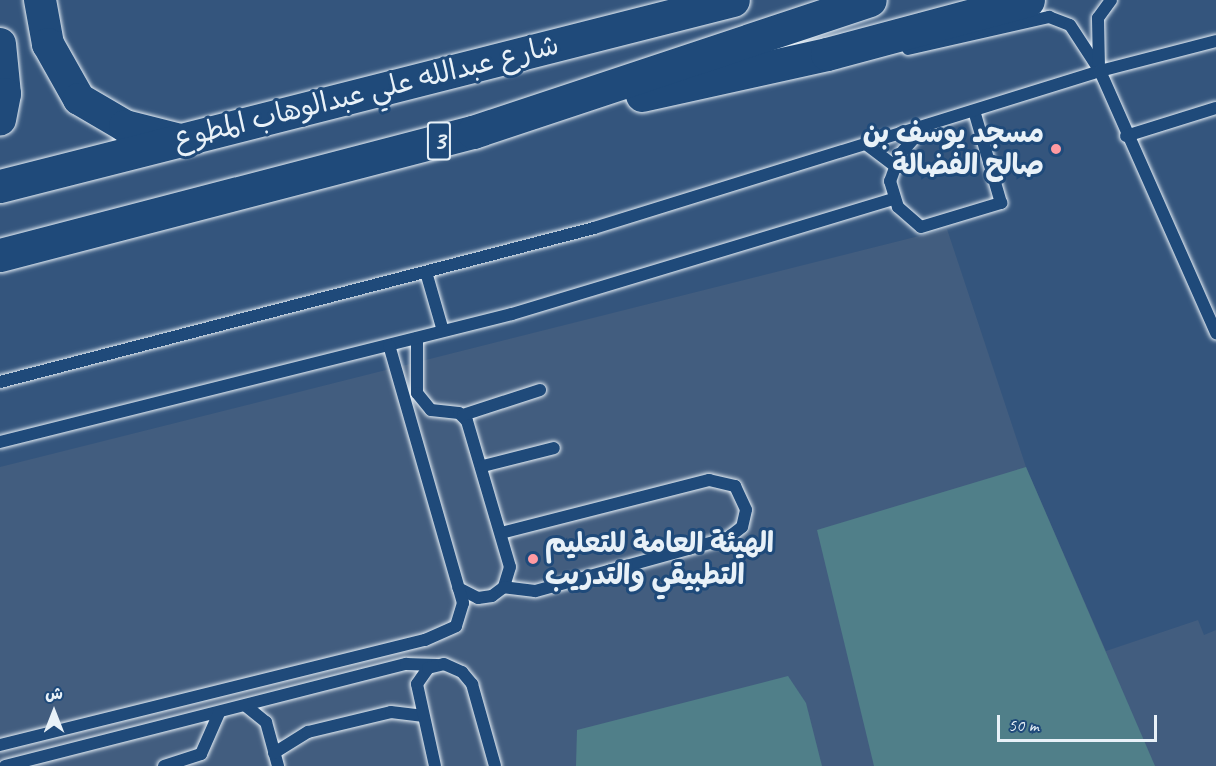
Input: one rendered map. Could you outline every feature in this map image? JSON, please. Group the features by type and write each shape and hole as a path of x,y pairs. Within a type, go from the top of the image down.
{"main road":[{"name":"شارع عبدالله علي عبدالوهاب المطوع","path":"0,255 473,132 870,0"},
{"path":"473,132 843,50 1028,0"},
{"name":"شارع عبدالله علي عبدالوهاب المطوع","path":"0,186 176,139 727,1"}],"street":[{"path":"42,8 60,74 79,99 125,126 176,139"},
{"path":"0,30 29,33 42,8"},
{"path":"0,44 5,94 0,120"}],"lane":[{"path":"1100,71 1098,18 1111,0"},
{"path":"843,50 903,50 1049,17 1070,25 1100,71 1126,136 1216,333"},
{"path":"0,382 426,272 975,114 1100,71 1216,41"},
{"path":"1126,136 1216,108"},
{"path":"924,127 894,165 894,199 921,227 1001,203 975,114"},
{"path":"867,145 894,165"},
{"path":"0,442 443,331 894,199"},
{"path":"426,272 443,331"},
{"path":"417,338 417,393 430,410 463,415 540,390"},
{"path":"0,745 441,635 461,617 458,588 389,345"},
{"path":"463,415 483,466 511,573 504,587"},
{"path":"483,466 554,448"},
{"path":"458,588 478,598 504,587 534,591 728,538 742,527 746,510 735,486 710,480 501,533"},
{"path":"5,766 406,664 437,664 462,672 472,684 495,766"},
{"path":"435,766 422,716 417,684 437,664"},
{"path":"246,706 266,722 278,766"},
{"path":"274,753 308,732 391,712 422,716"},
{"path":"164,766 201,754 219,713"}],"shaded area":[{"name":"الهيئة العامة للتعليم التطبيقي والتدريب","path":"947,229 1026,467 1106,651 1198,620 1204,635 1216,630 1216,766 0,766 0,467"}],"green space":[{"path":"1026,467 1155,766 874,766 817,530"},
{"path":"788,676 806,703 822,766 576,766 577,730"}],"place":[{"name":"مسجد يوسف بن صالح الفضالة","path":"1056,149"},
{"name":"الهيئة العامة للتعليم التطبيقي والتدريب","path":"533,559"}]}
